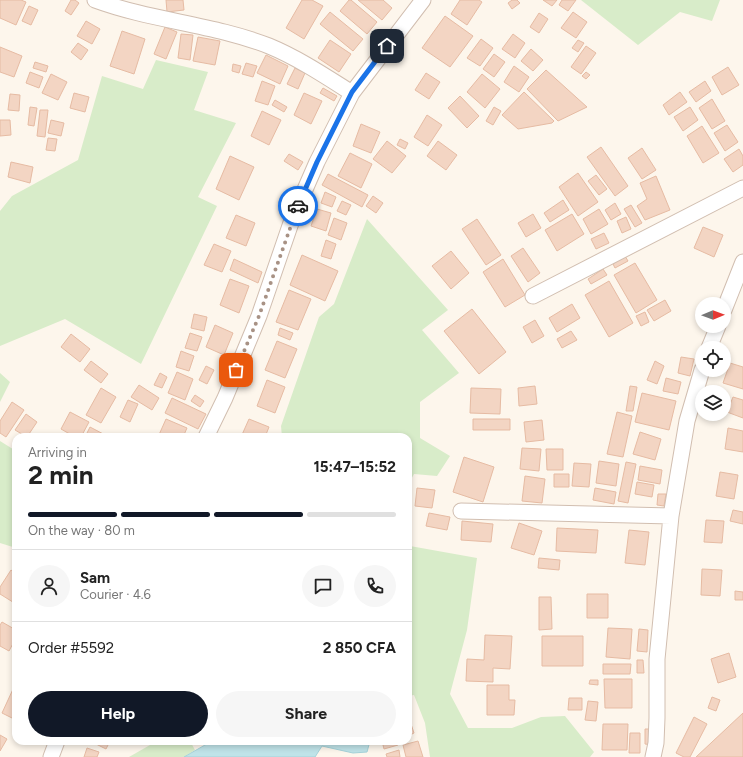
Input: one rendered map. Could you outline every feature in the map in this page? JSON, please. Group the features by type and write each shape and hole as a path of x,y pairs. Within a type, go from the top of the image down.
{"street":[{"path":"95,0 135,12 236,36 269,46 296,59 352,92"},
{"path":"208,433 225,398 259,316 293,217 317,162 352,92 423,0"},
{"path":"533,296 743,188"},
{"path":"729,297 743,262"},
{"path":"653,757 656,743 657,659 671,516 687,421 700,377"},
{"path":"461,511 671,516"},
{"path":"51,757 56,745"}],"green space":[{"path":"581,0 720,0 712,21 680,12 638,45"},
{"path":"156,60 208,72 194,110 236,123 198,197 217,206 141,364 65,319 0,346 0,211 12,196 78,160 102,76 143,89"},
{"path":"367,219 448,310 422,330 459,373 420,402 420,438 450,456 437,476 414,474 412,478 412,433 282,433 281,426 319,317 334,304"},
{"path":"0,373 10,382 0,402"},
{"path":"0,441 12,448 12,547 0,543"},
{"path":"412,546 477,558 467,630 450,694 468,728 512,728 541,717 565,716 594,752 590,757 430,757 425,723 414,695 412,695"},
{"path":"150,745 192,745 195,750 184,757 129,757"}],"water":[{"path":"205,745 369,745 367,752 353,753 322,746 315,757 184,757"}],"building":[{"path":"0,0 21,0 26,2 16,25 0,18"},
{"path":"71,0 75,0 79,3 71,15 65,11"},
{"path":"166,0 183,0 184,10 167,12"},
{"path":"302,0 312,0 323,6 304,39 286,28"},
{"path":"349,0 351,0 377,22 367,34 340,11"},
{"path":"358,0 383,0 392,8 382,20"},
{"path":"460,0 479,0 482,2 467,25 451,14"},
{"path":"512,0 517,0 520,3 512,9 508,3"},
{"path":"543,0 557,0 552,6"},
{"path":"562,0 576,0 568,11 559,5"},
{"path":"29,6 38,10 31,25 22,21"},
{"path":"330,12 363,39 353,51 320,24"},
{"path":"573,12 587,22 576,38 561,28"},
{"path":"539,13 548,19 539,33 530,27"},
{"path":"445,16 473,36 450,67 422,48"},
{"path":"86,21 100,29 92,44 77,36"},
{"path":"165,27 177,32 166,59 154,54"},
{"path":"122,31 145,39 134,74 110,66"},
{"path":"181,34 193,35 190,60 178,58"},
{"path":"513,34 525,43 515,58 502,49"},
{"path":"198,37 220,41 215,65 193,61"},
{"path":"481,39 493,48 480,66 467,58"},
{"path":"330,40 351,54 339,72 318,58"},
{"path":"578,40 584,43 578,52 572,48"},
{"path":"78,43 88,50 81,60 71,52"},
{"path":"586,46 596,53 581,74 571,67"},
{"path":"0,47 22,56 14,77 0,72"},
{"path":"531,49 543,60 533,71 521,61"},
{"path":"494,54 505,62 494,77 483,69"},
{"path":"266,55 288,66 280,84 257,73"},
{"path":"35,62 48,66 46,72 33,68"},
{"path":"246,63 257,66 253,77 242,74"},
{"path":"233,64 241,66 239,73 232,71"},
{"path":"514,66 529,77 519,92 504,82"},
{"path":"728,67 739,85 722,95 712,77"},
{"path":"295,68 305,73 298,89 287,84"},
{"path":"546,70 587,107 558,121 527,89"},
{"path":"30,72 43,77 39,88 26,83"},
{"path":"586,72 590,75 586,79 582,76"},
{"path":"426,73 440,82 429,99 415,90"},
{"path":"51,74 67,82 58,100 42,93"},
{"path":"482,74 500,89 485,108 467,92"},
{"path":"262,81 275,86 268,105 255,101"},
{"path":"705,81 711,91 696,102 689,92"},
{"path":"323,88 337,96 334,101 320,93"},
{"path":"524,92 554,121 552,123 518,129 502,115"},
{"path":"680,92 687,102 669,115 663,105"},
{"path":"74,93 89,97 85,112 70,108"},
{"path":"304,93 322,101 311,124 294,115"},
{"path":"10,94 20,95 19,111 8,110"},
{"path":"460,96 479,116 467,128 448,108"},
{"path":"712,99 725,121 712,129 699,108"},
{"path":"275,100 287,107 284,112 272,105"},
{"path":"30,107 37,108 34,126 28,125"},
{"path":"494,107 501,111 493,125 486,121"},
{"path":"690,107 698,120 683,131 674,117"},
{"path":"40,110 48,110 45,137 37,136"},
{"path":"262,111 281,120 269,145 251,136"},
{"path":"427,115 442,125 428,146 414,137"},
{"path":"0,120 10,120 11,135 0,136"},
{"path":"51,120 64,123 61,136 48,133"},
{"path":"361,124 380,132 371,153 353,146"},
{"path":"727,125 738,142 725,151 714,133"},
{"path":"702,126 719,153 703,163 687,136"},
{"path":"48,138 57,139 55,151 46,150"},
{"path":"400,139 408,143 405,149 397,145"},
{"path":"387,141 406,156 392,173 373,159"},
{"path":"438,141 457,155 446,170 427,156"},
{"path":"601,147 628,186 615,196 587,157"},
{"path":"642,148 656,170 642,179 628,158"},
{"path":"739,149 743,156 743,165 733,172 724,159"},
{"path":"350,153 372,164 361,188 338,176"},
{"path":"289,154 303,162 298,170 284,161"},
{"path":"230,156 254,167 239,200 216,189"},
{"path":"11,162 33,167 30,183 8,177"},
{"path":"578,173 598,202 578,216 559,187"},
{"path":"328,174 368,195 362,207 322,185"},
{"path":"596,175 607,189 599,195 588,181"},
{"path":"656,176 670,210 645,220 637,206 647,199 640,183"},
{"path":"325,192 336,197 332,207 321,203"},
{"path":"373,196 383,203 376,213 366,206"},
{"path":"563,200 569,210 550,222 544,213"},
{"path":"342,201 351,205 346,215 337,211"},
{"path":"615,203 621,214 611,220 605,210"},
{"path":"631,205 642,223 635,227 624,209"},
{"path":"317,209 331,213 326,231 311,226"},
{"path":"599,209 608,224 591,234 583,219"},
{"path":"533,214 541,228 526,237 518,223"},
{"path":"572,214 584,234 557,251 545,230"},
{"path":"236,215 255,223 246,246 226,238"},
{"path":"626,217 631,229 622,233 617,221"},
{"path":"334,218 347,223 341,240 328,235"},
{"path":"477,219 501,255 486,265 462,229"},
{"path":"703,227 723,235 714,257 694,248"},
{"path":"604,233 609,243 596,249 591,239"},
{"path":"326,240 336,244 331,259 321,256"},
{"path":"214,244 231,251 222,272 204,265"},
{"path":"523,248 540,273 528,282 511,256"},
{"path":"451,251 469,273 451,289 432,266"},
{"path":"302,255 338,271 325,301 290,285"},
{"path":"625,256 628,261 615,268 613,264"},
{"path":"234,259 262,272 258,283 230,270"},
{"path":"503,259 525,295 505,307 483,272"},
{"path":"635,263 657,300 636,313 614,275"},
{"path":"603,269 607,275 591,284 588,279"},
{"path":"230,279 249,286 239,313 220,305"},
{"path":"609,281 633,323 609,337 585,295"},
{"path":"289,290 311,299 298,330 276,322"},
{"path":"665,300 671,311 654,321 647,310"},
{"path":"572,304 580,318 557,332 549,318"},
{"path":"472,309 506,352 479,374 444,331"},
{"path":"645,312 649,322 641,326 636,316"},
{"path":"194,314 207,317 204,331 191,328"},
{"path":"535,320 544,336 532,343 523,327"},
{"path":"215,325 233,333 224,355 206,347"},
{"path":"280,328 293,333 290,340 278,335"},
{"path":"571,331 577,340 562,348 557,339"},
{"path":"190,333 202,337 197,351 185,348"},
{"path":"71,334 90,349 80,362 61,347"},
{"path":"277,341 297,349 285,378 265,370"},
{"path":"181,351 194,356 189,371 176,367"},
{"path":"681,357 694,359 690,376 678,373"},
{"path":"91,361 108,374 101,383 84,370"},
{"path":"655,361 664,366 657,384 647,380"},
{"path":"731,363 743,367 743,389 723,383 725,377 731,377"},
{"path":"206,366 214,370 207,384 199,380"},
{"path":"177,372 193,379 185,400 168,393"},
{"path":"160,373 167,377 162,388 154,385"},
{"path":"666,378 681,382 678,394 663,391"},
{"path":"267,380 285,387 275,413 257,406"},
{"path":"139,385 159,398 152,410 131,397"},
{"path":"535,386 537,404 519,406 518,388"},
{"path":"630,386 637,387 633,411 626,411"},
{"path":"101,388 116,397 101,423 86,415"},
{"path":"471,388 501,389 500,414 470,413"},
{"path":"642,393 676,401 669,430 635,422"},
{"path":"195,395 204,401 200,407 191,401"},
{"path":"733,397 743,400 743,418 731,414 731,402"},
{"path":"172,398 206,414 198,429 165,413"},
{"path":"128,400 138,404 130,422 120,417"},
{"path":"12,402 24,410 6,437 0,433 0,421"},
{"path":"70,412 89,422 83,433 68,433 61,429"},
{"path":"617,412 632,416 623,457 607,454"},
{"path":"26,414 37,422 30,433 20,433 15,430"},
{"path":"166,419 187,428 185,433 160,433"},
{"path":"249,419 269,427 267,433 243,433"},
{"path":"473,419 510,419 510,430 473,430"},
{"path":"542,420 544,440 526,442 524,422"},
{"path":"90,427 101,433 87,433"},
{"path":"728,428 743,431 743,452 725,449"},
{"path":"640,432 661,439 655,460 633,454"},
{"path":"522,448 541,449 539,471 520,469"},
{"path":"546,449 563,449 563,470 547,470"},
{"path":"464,457 494,467 483,502 453,492"},
{"path":"599,461 619,464 616,486 596,483"},
{"path":"626,462 636,464 628,503 618,501"},
{"path":"574,463 591,464 589,487 572,486"},
{"path":"640,466 662,470 660,484 638,480"},
{"path":"720,472 738,475 734,499 716,496"},
{"path":"554,474 569,474 569,487 554,487"},
{"path":"525,476 545,479 542,503 522,501"},
{"path":"637,482 654,485 652,497 635,494"},
{"path":"417,488 435,490 432,508 415,506"},
{"path":"595,488 616,492 614,504 593,500"},
{"path":"658,494 666,494 664,506 657,505"},
{"path":"733,510 743,512 743,524 730,521"},
{"path":"429,513 450,517 447,530 426,526"},
{"path":"706,520 724,521 722,543 704,542"},
{"path":"462,521 493,524 491,542 461,540"},
{"path":"519,523 542,531 534,555 511,548"},
{"path":"557,528 598,530 596,553 556,551"},
{"path":"629,530 649,532 645,565 625,563"},
{"path":"539,558 560,560 559,570 538,568"},
{"path":"702,569 722,570 720,596 701,595"},
{"path":"11,570 12,602 0,594 0,587"},
{"path":"735,591 743,592 743,600 735,600"},
{"path":"587,594 608,594 608,618 587,618"},
{"path":"539,597 551,597 552,629 539,630"},
{"path":"2,622 12,628 12,645 9,651 0,646 0,625"},
{"path":"608,628 632,629 630,659 606,657"},
{"path":"639,629 648,630 647,652 637,651"},
{"path":"485,635 512,636 510,669 493,668 493,682 466,681 467,659 484,660"},
{"path":"542,636 583,636 583,666 542,666"},
{"path":"729,653 736,677 718,683 711,659"},
{"path":"637,660 643,660 644,673 637,673"},
{"path":"603,664 631,664 630,674 603,674"},
{"path":"604,679 632,679 632,708 605,708"},
{"path":"590,680 598,680 598,685 589,684"},
{"path":"487,685 509,685 509,700 515,700 514,715 487,715"},
{"path":"12,691 12,718 2,713"},
{"path":"712,697 720,700 716,711 708,708"},
{"path":"569,698 582,698 582,710 568,710"},
{"path":"588,701 598,702 596,721 585,720"},
{"path":"743,713 743,757 696,757"},
{"path":"694,717 707,724 690,757 684,757 676,753"},
{"path":"603,724 628,724 627,750 602,750"},
{"path":"645,729 652,729 652,745 645,744"},
{"path":"630,733 640,733 640,753 629,753"},
{"path":"0,735 7,739 0,751"},
{"path":"418,741 423,757 406,757 403,745 412,745 412,743"},
{"path":"98,745 108,745 106,749"},
{"path":"383,745 398,745 384,749"},
{"path":"87,748 99,752 97,757 84,757"},
{"path":"399,750 400,757 387,757 386,754"}],"way so far":[{"path":"236,370 259,316 298,206"}],"route":[{"path":"298,206 317,162 352,92 387,46"}]}
